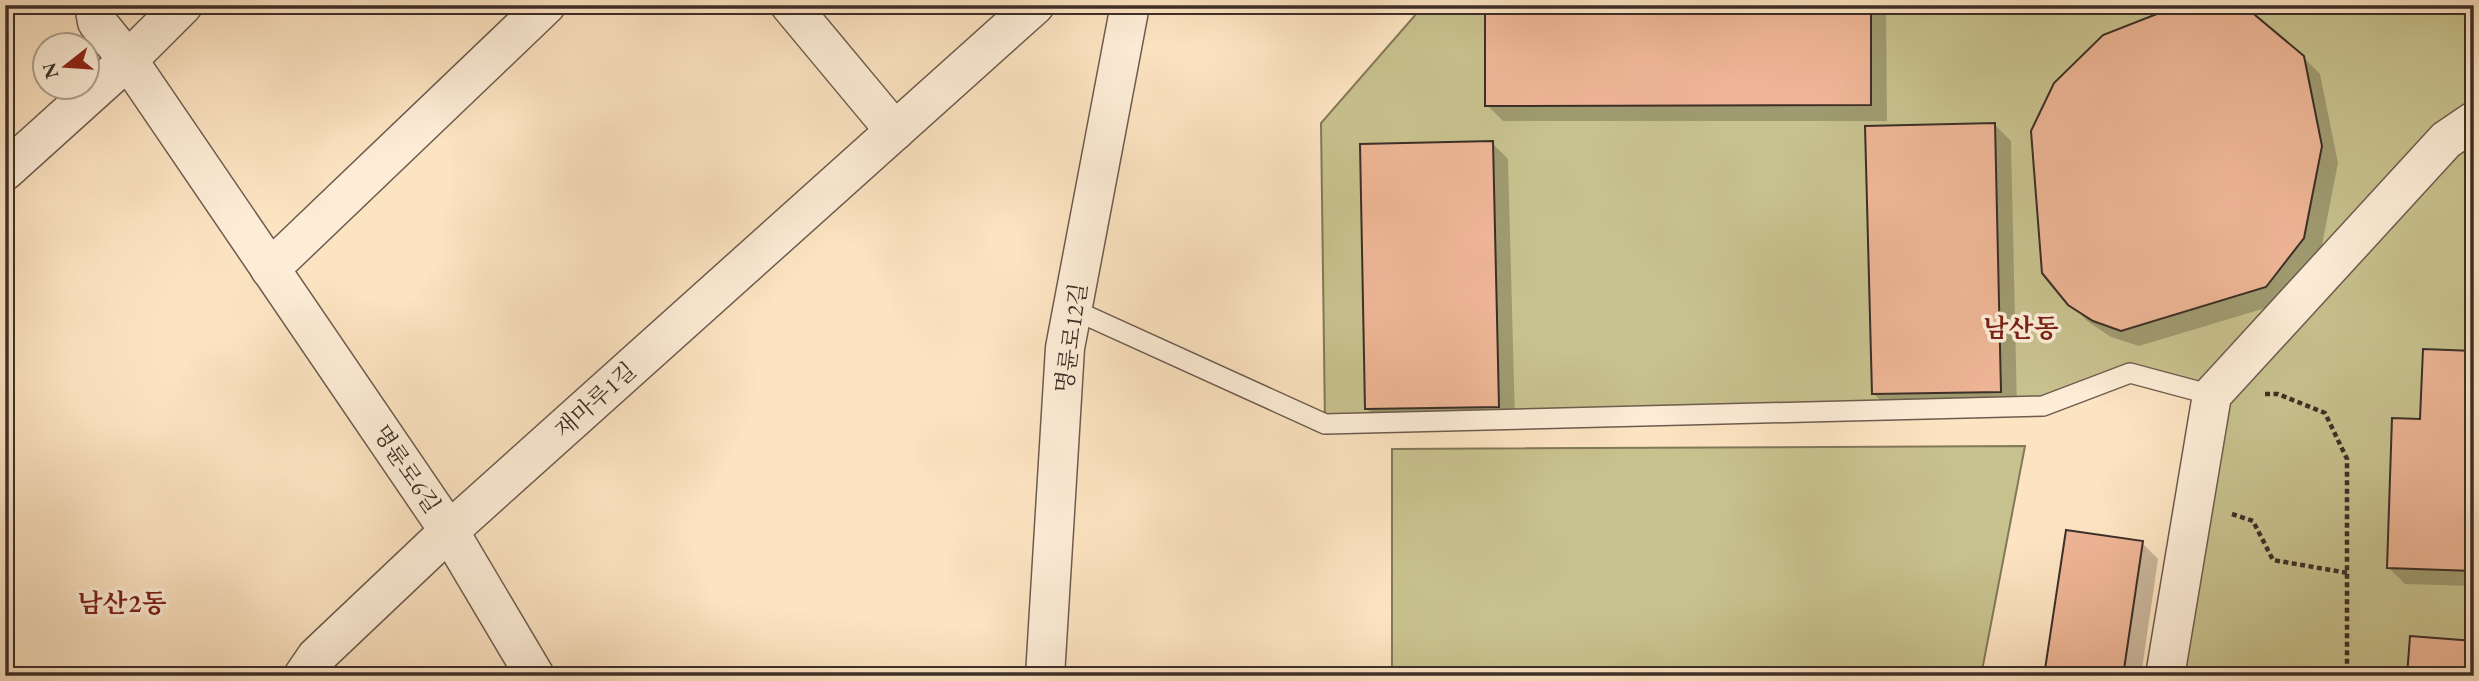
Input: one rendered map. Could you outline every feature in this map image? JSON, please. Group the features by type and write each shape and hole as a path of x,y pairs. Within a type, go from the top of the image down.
{"street":[{"name":"명륜로6길","path":"94,5 97,22 128,60 449,531 535,676"},
{"path":"5,171 128,60 183,5"},
{"path":"270,269 546,5"},
{"path":"790,5 895,131"},
{"name":"재마루1길","path":"303,676 316,657 449,531 1035,5"},
{"name":"명륜로12길","path":"1045,676 1065,348 1130,5"},
{"path":"2165,676 2212,395 2446,140 2474,121"}],"lane":[{"path":"1072,309 1325,424 2043,406 2130,373 2212,395"}],"path":[{"path":"2212,395 2278,394 2325,413 2347,459 2347,676"},
{"path":"2194,502 2253,521 2273,560 2348,573"}],"shaded area":[{"path":"1424,5 2474,5 2474,676 2165,676 2212,395 2131,373 2043,406 1325,424 1321,123"},
{"path":"2025,446 1981,676 1392,676 1392,449"}],"building":[{"path":"1485,5 1871,5 1871,105 1485,106"},
{"path":"2243,5 2304,56 2322,146 2304,238 2266,287 2121,331 2093,321 2068,305 2042,273 2031,131 2054,83 2103,35 2167,10"},
{"path":"1995,123 2001,392 1872,394 1865,126"},
{"path":"1493,141 1499,407 1365,409 1360,144"},
{"path":"2423,349 2474,351 2474,571 2387,568 2392,418 2420,419"},
{"path":"2066,530 2143,541 2123,676 2044,676"},
{"path":"2410,636 2474,641 2474,676 2407,676"}],"district":[{"name":"남산동","path":"2021,328"},
{"name":"남산2동","path":"122,603"}]}
